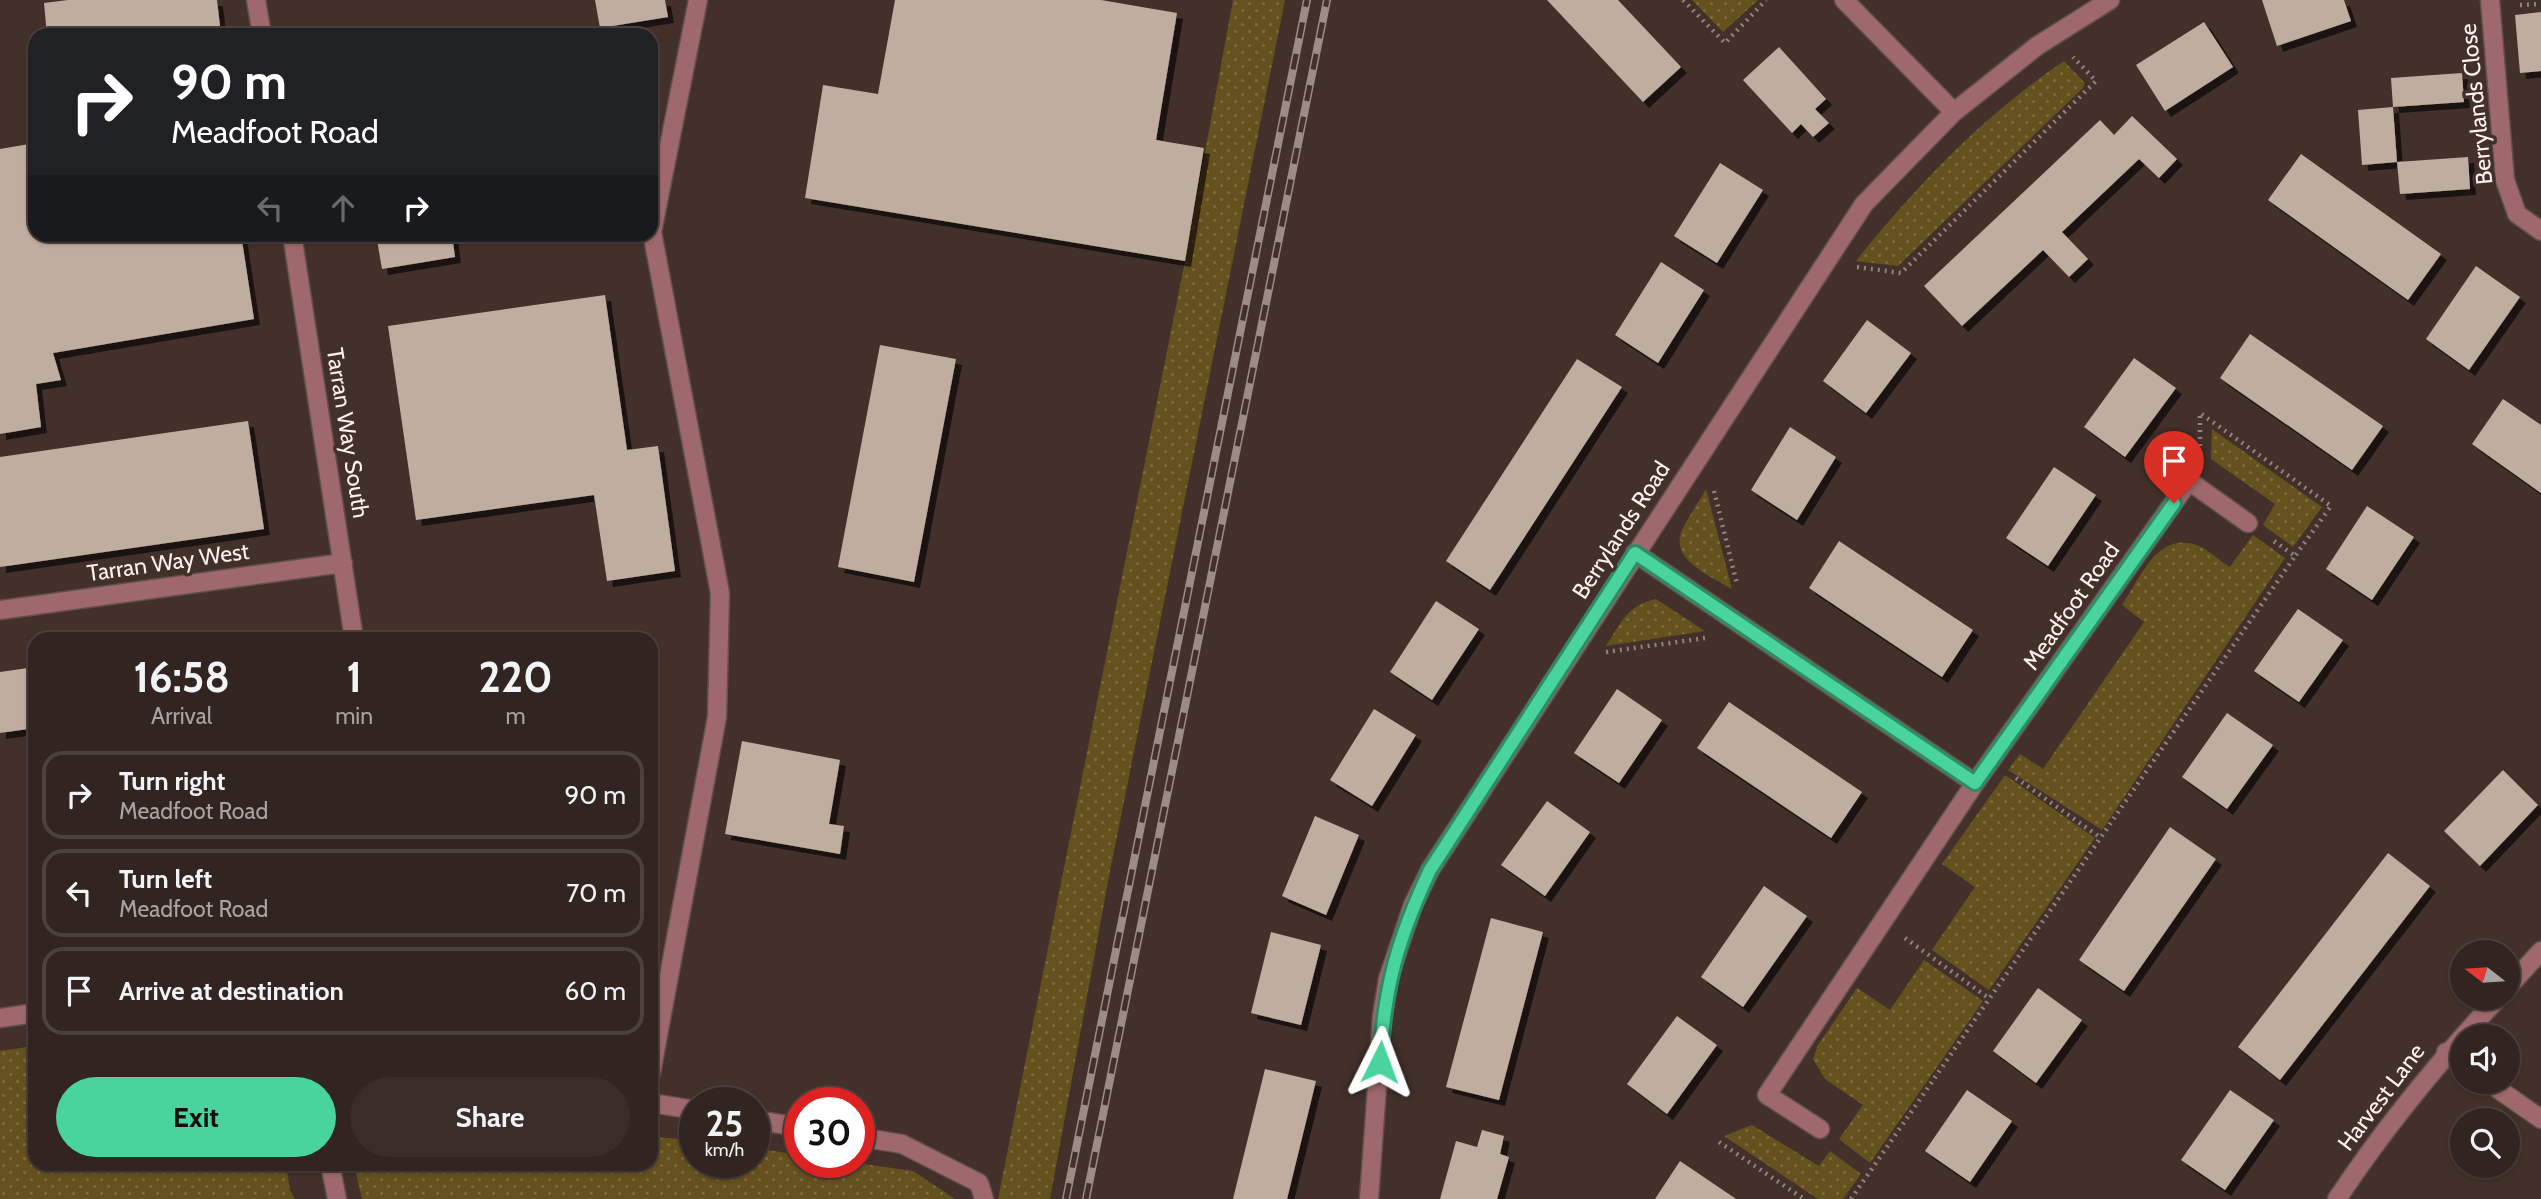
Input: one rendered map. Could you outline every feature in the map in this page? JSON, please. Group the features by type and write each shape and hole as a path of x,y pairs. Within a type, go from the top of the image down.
{"street":[{"path":"256,0 260,28"},
{"path":"658,202 698,0"},
{"path":"1843,0 1954,112"},
{"name":"Berrylands Road","path":"1369,1199 1382,1016 1388,979 1413,905 1430,870 1864,204 1954,112 2052,36 2110,0"},
{"name":"Berrylands Close","path":"2490,0 2505,180 2517,214 2541,231"},
{"name":"Tarran Way South","path":"293,242 353,632"},
{"path":"654,242 720,593 717,717 658,1035"},
{"name":"Meadfoot Road","path":"1820,1129 1767,1095 1975,783 2189,481 2199,488"},
{"path":"2199,488 2248,523"},
{"path":"1635,553 1975,783"},
{"name":"Tarran Way West","path":"0,610 343,563"},
{"path":"2520,974 2541,951"},
{"name":"Harvest Lane","path":"2337,1199 2368,1152 2446,1052 2486,1010"},
{"path":"0,1018 28,1014"},
{"path":"2446,1052 2450,1055"},
{"path":"2505,1094 2541,1119"},
{"path":"658,1104 679,1107"},
{"path":"875,1140 902,1144 979,1183 984,1199"},
{"path":"331,1171 337,1199"}],"path":[{"path":"1683,0 1725,43 1766,0"},
{"path":"1825,263 1901,273 2086,91 2096,81 2052,36"},
{"path":"1851,1199 2331,506 2200,413 2199,488"},
{"path":"2248,523 2295,556"},
{"path":"1991,761 2101,838"},
{"path":"1883,921 1990,999"},
{"path":"1718,1142 1804,1199"}],"shaded area":[{"path":"1233,0 1285,0 1109,876 1050,1199 998,1199 1185,261"},
{"path":"1692,0 1758,0 1723,32"},
{"path":"2064,61 2085,83 2083,88 1898,266 1856,261 1952,153 2034,82"},
{"path":"2212,429 2322,507 2293,547 2263,525 2275,504 2211,459"},
{"path":"1706,489 1732,589 1698,569 1680,546 1684,526"},
{"path":"2253,535 2285,558 2102,830 2008,770 2020,754 2043,769 2144,622 2122,605 2152,559 2172,544 2185,543 2203,548 2230,567"},
{"path":"1656,599 1705,631 1606,646 1631,610"},
{"path":"2005,775 2095,838 1989,990 1932,950 1975,887 1942,864"},
{"path":"1924,960 1983,1001 1870,1163 1839,1139 1863,1105 1825,1079 1813,1059 1818,1045 1857,988 1890,1010"},
{"path":"28,1047 28,1171 287,1171 290,1190 295,1199 0,1199 0,1051"},
{"path":"1752,1125 1819,1166 1830,1151 1861,1174 1843,1199 1818,1199 1724,1136"},
{"path":"658,1137 679,1139 679,1178 770,1178 770,1150 784,1153 784,1178 875,1178 875,1166 913,1171 955,1199 362,1199 356,1171 658,1171"}],"building":[{"path":"68,0 217,0 220,28 46,28 44,3"},
{"path":"595,0 665,0 668,17 600,28"},
{"path":"895,0 1101,0 1177,13 1156,140 1204,148 1185,261 805,198 823,85 878,94"},
{"path":"1547,0 1618,0 1681,67 1643,102"},
{"path":"2262,0 2344,0 2351,21 2277,46"},
{"path":"2541,12 2541,71 2520,73 2515,15"},
{"path":"2204,22 2233,67 2165,111 2136,65"},
{"path":"1779,47 1826,99 1815,109 1829,123 1813,137 1801,124 1792,133 1743,80"},
{"path":"2462,73 2464,102 2393,107 2391,78"},
{"path":"2393,107 2397,162 2362,165 2358,110"},
{"path":"2132,116 2177,159 2159,178 2139,159 2062,232 2088,259 2069,277 2043,250 1962,326 1924,286 2100,120 2114,135"},
{"path":"28,144 28,242 242,242 254,319 53,353 61,380 36,384 41,427 0,434 0,149"},
{"path":"2301,154 2441,254 2408,300 2268,200"},
{"path":"2468,157 2470,189 2400,194 2397,162"},
{"path":"1720,163 1763,190 1717,263 1674,236"},
{"path":"377,242 453,242 455,257 382,269"},
{"path":"1661,262 1704,290 1658,363 1615,335"},
{"path":"2476,266 2520,297 2469,370 2426,339"},
{"path":"605,295 627,450 658,446 675,571 607,581 594,495 416,520 388,326"},
{"path":"1867,320 1911,353 1866,413 1823,381"},
{"path":"2250,334 2383,426 2352,470 2220,378"},
{"path":"880,345 956,359 914,582 838,567"},
{"path":"2134,358 2176,388 2125,457 2084,427"},
{"path":"1577,359 1622,387 1490,590 1446,561"},
{"path":"2503,399 2541,425 2541,493 2472,444"},
{"path":"248,421 264,529 0,567 0,457"},
{"path":"1790,427 1836,457 1797,520 1751,490"},
{"path":"2054,467 2096,495 2048,566 2006,538"},
{"path":"2367,506 2414,537 2372,600 2326,569"},
{"path":"1839,541 1973,630 1942,677 1809,588"},
{"path":"1436,601 1479,629 1432,700 1390,672"},
{"path":"2298,609 2343,640 2299,702 2254,671"},
{"path":"28,668 28,729 0,733 0,672"},
{"path":"1617,689 1662,720 1619,783 1574,753"},
{"path":"1729,702 1862,792 1831,838 1697,748"},
{"path":"1374,709 1416,735 1372,806 1330,780"},
{"path":"2227,713 2273,745 2227,809 2182,777"},
{"path":"742,741 840,760 829,824 844,826 840,854 725,834"},
{"path":"2503,770 2538,805 2480,866 2444,831"},
{"path":"1547,801 1590,832 1545,896 1501,865"},
{"path":"1315,816 1359,835 1326,915 1282,896"},
{"path":"2170,827 2216,859 2124,991 2079,960"},
{"path":"2388,853 2430,886 2280,1080 2238,1047"},
{"path":"1764,886 1807,916 1743,1007 1701,977"},
{"path":"1491,918 1543,932 1499,1100 1446,1087"},
{"path":"1271,932 1321,945 1301,1025 1251,1013"},
{"path":"2038,988 2082,1020 2036,1083 1993,1051"},
{"path":"1677,1016 1717,1045 1667,1114 1627,1084"},
{"path":"1265,1069 1316,1081 1287,1199 1233,1199"},
{"path":"1967,1090 2012,1121 1970,1182 1925,1151"},
{"path":"2230,1090 2274,1120 2225,1190 2181,1160"},
{"path":"1482,1130 1504,1136 1500,1154 1509,1157 1497,1199 1440,1199 1456,1141 1477,1147"},
{"path":"1680,1161 1714,1184 1736,1199 1655,1199"}],"railway":[{"path":"1066,1199 1307,0"},
{"path":"1086,1199 1327,0"}],"route":[{"path":"1380,1062 1382,1016 1388,979 1413,905 1430,870 1635,553 1975,783 2174,503"}]}
